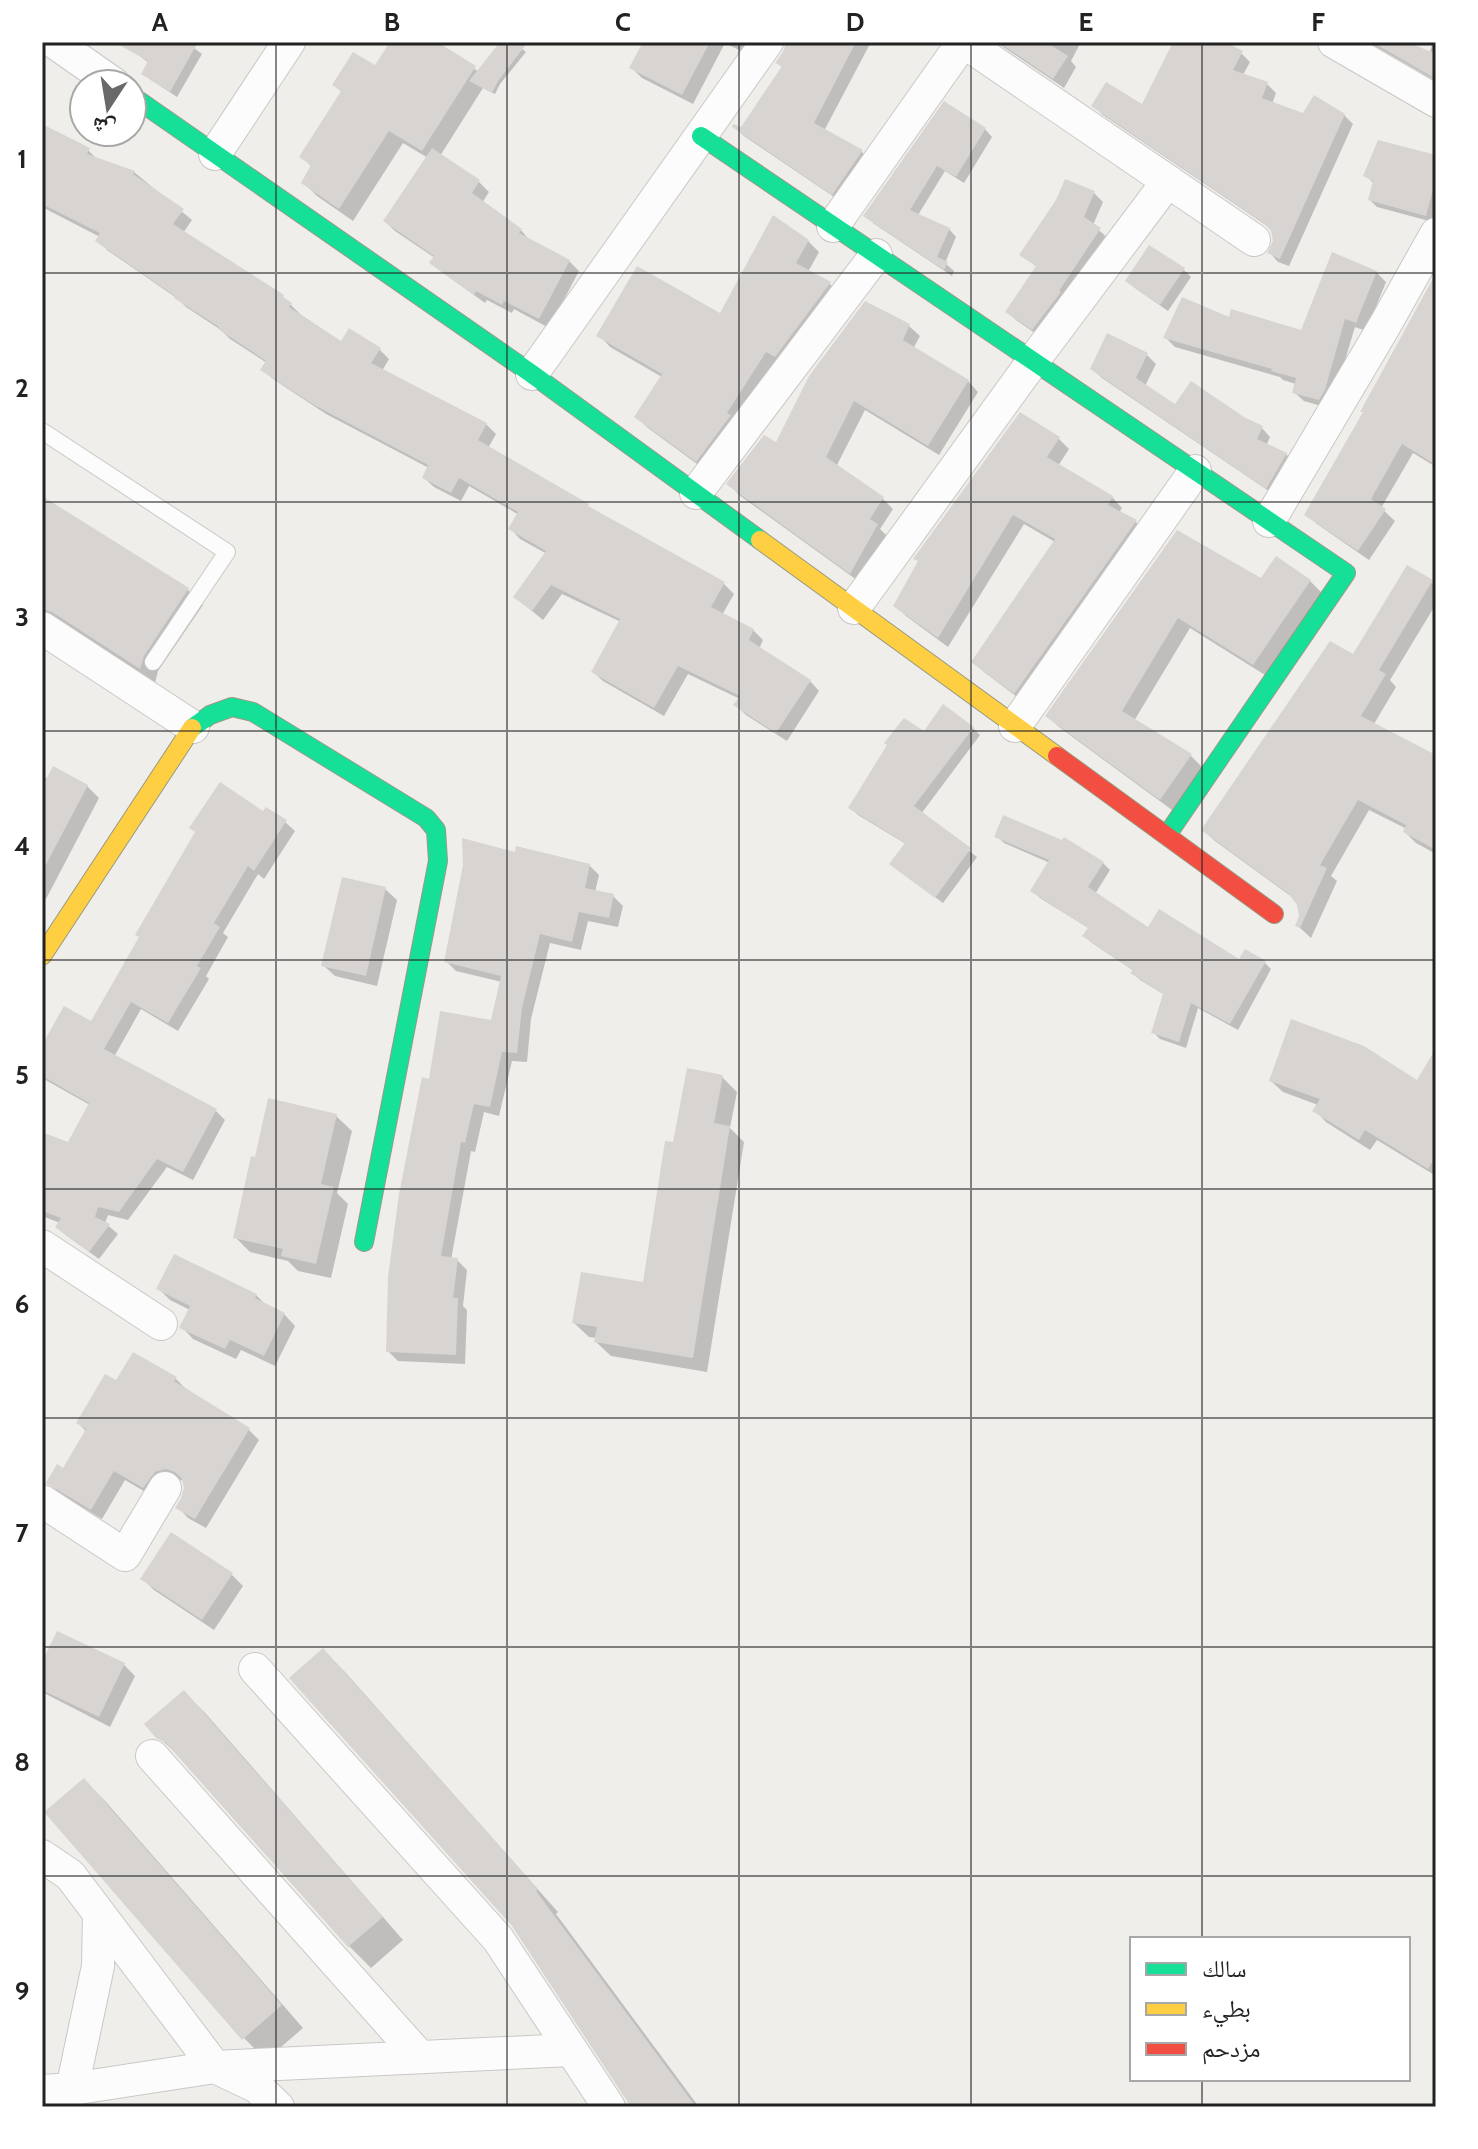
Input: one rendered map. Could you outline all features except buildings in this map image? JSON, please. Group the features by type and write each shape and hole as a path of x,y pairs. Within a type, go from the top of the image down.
{"street":[{"path":"54,42 91,68"},
{"path":"215,154 289,42"},
{"path":"532,374 767,42"},
{"path":"833,226 964,42 1254,240"},
{"path":"1334,42 1436,101"},
{"path":"148,107 532,374 1274,914"},
{"path":"701,136 1346,573 1167,835"},
{"path":"854,608 1168,181"},
{"path":"1269,521 1436,234"},
{"path":"696,493 876,255"},
{"path":"1015,726 1195,471"},
{"path":"42,628 193,727"},
{"path":"42,956 193,727 210,715 232,707 253,712 426,818 436,830 438,861 364,1242"},
{"path":"42,1246 161,1324"},
{"path":"42,1501 125,1555 165,1488"},
{"path":"255,1669 498,1939 609,2107"},
{"path":"152,1756 420,2057"},
{"path":"42,1856 70,1875 215,2067 257,2087 278,2107"},
{"path":"99,1914 98,1966 58,2096 215,2067 570,2050"}],"lane":[{"path":"42,431 227,552 153,662"}],"traffic: fast":[{"path":"148,107 532,374 760,540"},
{"path":"701,136 1346,573 1167,835"},
{"path":"192,728 210,715 232,707 253,712 426,818 436,830 438,861 364,1242"}],"traffic: slow":[{"path":"760,540 1057,756"},
{"path":"42,956 192,728"}],"traffic: jam":[{"path":"1057,756 1274,914"}]}
